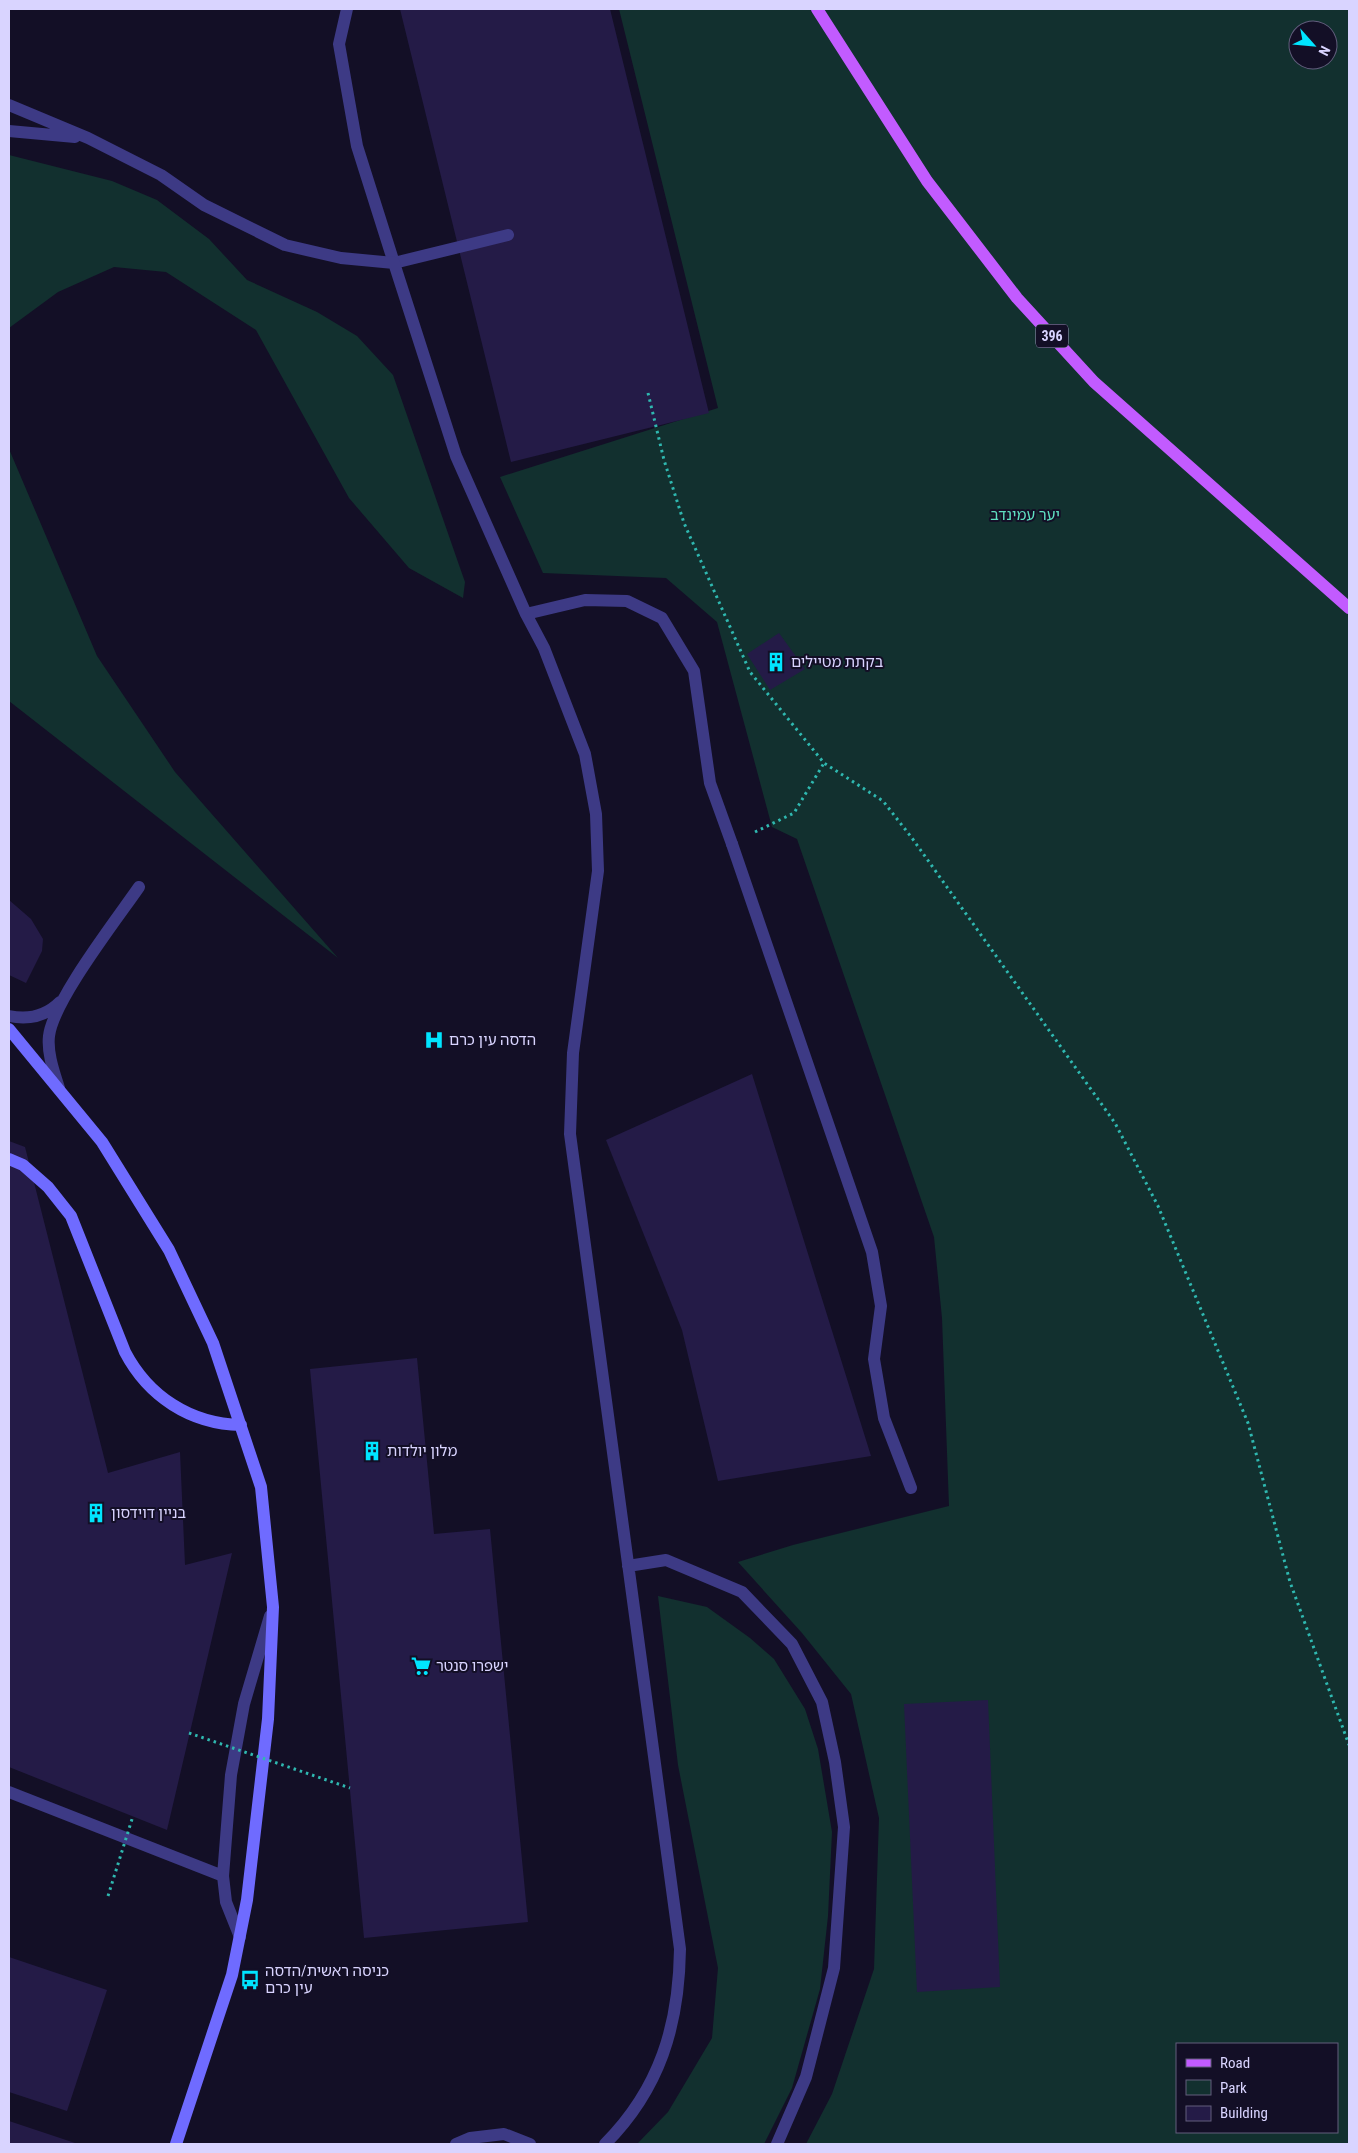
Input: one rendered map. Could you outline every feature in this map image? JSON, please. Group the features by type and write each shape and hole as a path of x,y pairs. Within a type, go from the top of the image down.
{"main road":[{"name":"396","path":"817,9 927,181 1017,298 1094,382 1349,608"}],"street":[{"path":"346,9 339,44 356,146 456,456 526,614 544,648 584,754 596,814 598,871 573,1053 570,1134 678,1940 679,1982 673,2024 662,2062 643,2098 605,2144"},
{"path":"9,105 88,138 160,176 204,205 285,245 341,258 394,263 508,235"},
{"path":"9,131 88,138"},
{"path":"526,614 585,600 627,601 662,618 694,672 710,783 872,1252 881,1306 874,1359 882,1408 884,1418 911,1488"},
{"path":"58,1088 51,1059 49,1038 52,1021 68,993 139,887"},
{"path":"9,1016 26,1018 40,1015 52,1010 68,993"},
{"path":"10,1034 58,1088 102,1142 170,1250 213,1343 261,1487 273,1607 268,1719 240,1937 232,1975 176,2144"},
{"path":"9,1159 23,1165 48,1187 71,1216 124,1352 143,1380 155,1393 205,1420 222,1424 241,1424"},
{"path":"628,1566 666,1560 742,1592 792,1644 822,1702 835,1762 844,1827 834,1968 806,2077 777,2144"},
{"path":"240,1937 226,1902 223,1876 232,1775 244,1704 273,1607"},
{"path":"9,1792 223,1876"},
{"path":"456,2144 470,2138 504,2134 530,2144"}],"path":[{"path":"648,393 664,460 684,523 750,672 824,763 883,801 912,838 1115,1123 1158,1206 1248,1423 1290,1582 1349,1745"},
{"path":"732,844 794,813 824,763"},
{"path":"189,1733 350,1788"},
{"path":"108,1896 133,1816"}],"green space":[{"name":"יער עמינדב","path":"619,9 1349,9 1349,2144 806,2144 832,2094 874,1969 879,1818 851,1694 802,1633 738,1562 793,1545 949,1506 942,1318 934,1237 797,839 772,827 717,622 666,578 543,573 500,477 718,408"},
{"path":"9,155 112,181 157,200 209,239 247,280 317,312 357,336 393,375 465,582 463,598 409,568 349,498 256,330 166,272 114,267 58,292 9,328"},
{"path":"9,449 97,656 175,772 338,958 9,701"},
{"path":"658,1596 707,1607 750,1638 774,1659 805,1709 818,1749 832,1832 828,1916 820,1989 792,2088 764,2144 637,2144 668,2112 712,2038 718,1968 678,1765"}],"building":[{"path":"400,9 610,9 709,413 511,462"},
{"name":"בקתת מטיילים","path":"779,633 805,669 770,690 747,654"},
{"path":"9,900 31,919 43,939 42,951 26,983 9,975"},
{"path":"752,1074 871,1456 718,1481 682,1330 606,1140"},
{"name":"בניין דוידסון","path":"9,1141 25,1147 108,1473 180,1452 185,1565 232,1553 167,1830 9,1767"},
{"name":"ישפרו סנטר","path":"417,1358 434,1534 490,1529 528,1922 364,1938 310,1369"},
{"path":"988,1700 1000,1987 917,1992 904,1704"},
{"path":"9,1957 107,1990 67,2111 9,2092"},
{"path":"9,2121 78,2144 9,2144"}],"place":[{"name":"בקתת מטיילים","path":"776,662"},
{"name":"הדסה עין כרם","path":"434,1040"},
{"name":"מלון יולדות","path":"372,1451"},
{"name":"בניין דוידסון","path":"96,1513"},
{"name":"ישפרו סנטר","path":"421,1666"},
{"name":"כניסה ראשית/הדסה עין כרם","path":"250,1980"}]}
